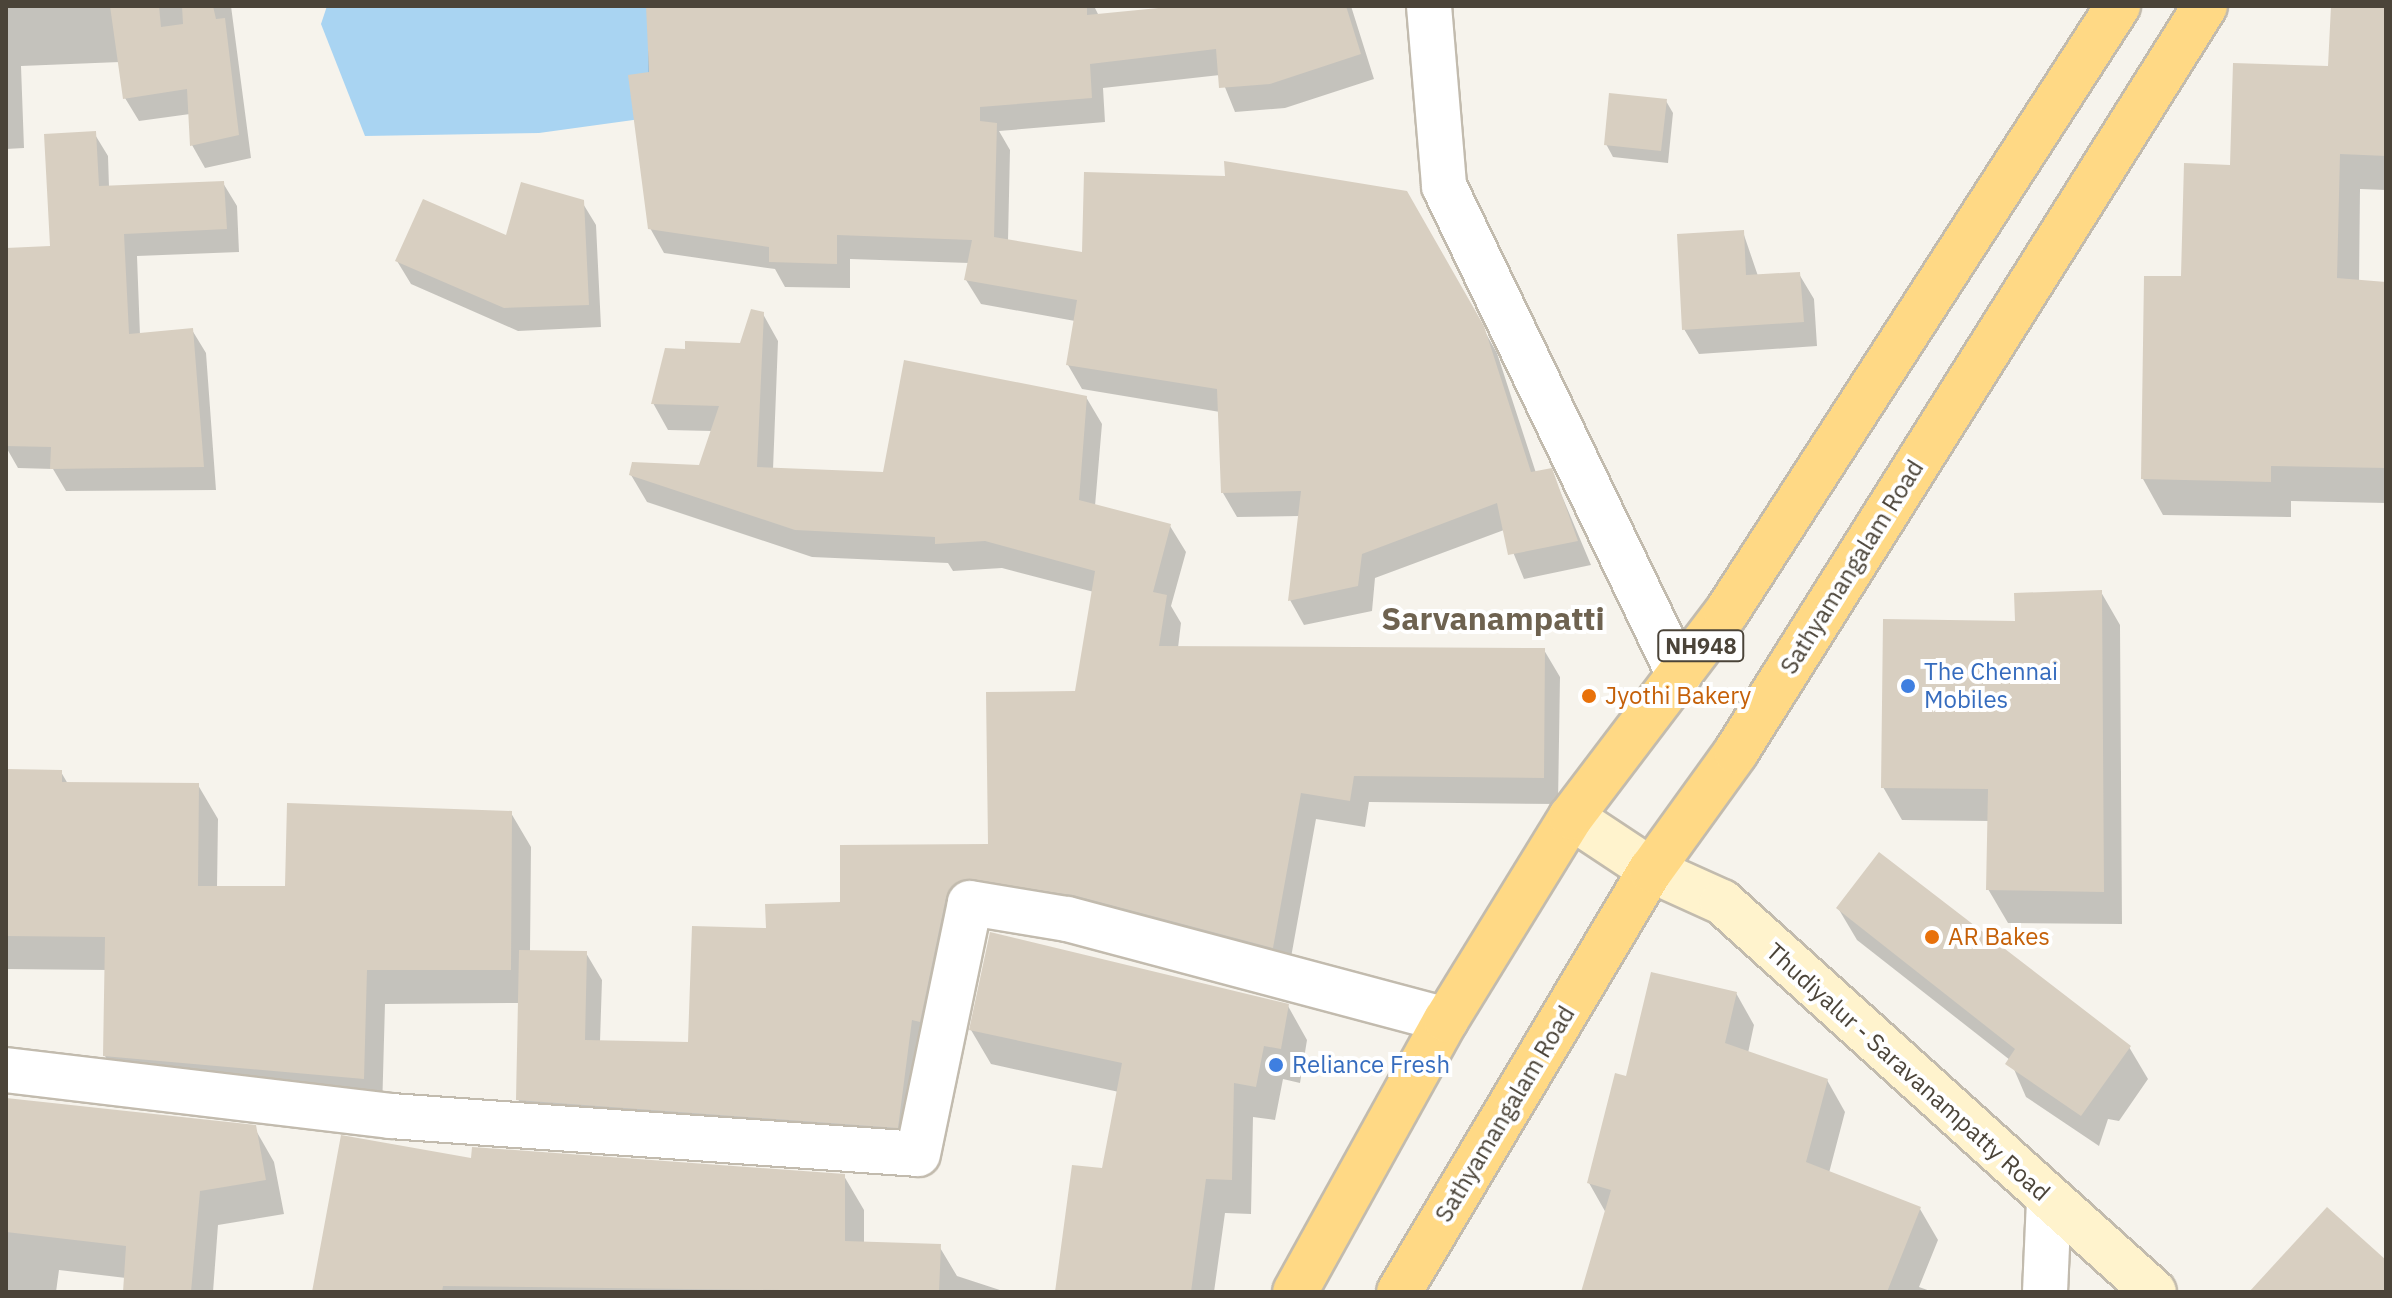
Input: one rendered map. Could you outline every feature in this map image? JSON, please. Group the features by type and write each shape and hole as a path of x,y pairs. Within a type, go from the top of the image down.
{"highway":[{"name":"NH948","path":"1295,1292 1446,1020 1571,817 1679,675 2118,6"},
{"name":"Sathyamangalam Road","path":"1399,1292 1651,870 1736,752 2205,6"}],"main road":[{"name":"Thudiyalur - Saravanampatty Road","path":"1571,817 1651,870 1722,902 2049,1201 2154,1292"}],"street":[{"path":"1429,6 1444,186 1679,675"},
{"path":"6,1070 391,1116 918,1154 970,903 1067,919 1446,1020"},
{"path":"2045,1292 2049,1201"}],"water":[{"path":"327,6 665,6 655,117 539,133 365,136 321,24"}],"building":[{"path":"110,6 159,6 161,27 183,24 182,6 213,6 216,19 225,18 239,135 190,146 187,89 123,99"},
{"path":"646,6 1087,6 1087,15 1179,6 1346,6 1361,54 1270,84 1219,88 1216,49 1090,64 1092,98 980,107 980,121 997,123 994,237 1082,252 1084,172 1225,176 1224,161 1407,191 1484,326 1531,472 1552,468 1578,541 1508,555 1497,503 1362,554 1358,586 1288,601 1301,491 1221,493 1217,389 1066,365 1077,300 964,280 972,240 837,235 837,264 769,262 769,247 648,229 628,75 649,72"},
{"path":"2331,6 2386,6 2386,156 2340,154 2337,278 2386,282 2386,468 2271,466 2271,482 2141,479 2144,276 2181,276 2184,163 2230,165 2233,63 2328,66"},
{"path":"1609,93 1667,99 1661,151 1604,145"},
{"path":"96,131 99,186 224,181 227,229 124,234 129,334 193,328 204,467 50,469 51,447 6,446 6,248 50,246 44,134"},
{"path":"521,182 584,200 589,305 504,308 395,261 423,199 506,235"},
{"path":"1744,230 1746,275 1800,272 1804,322 1682,330 1677,234"},
{"path":"751,309 764,312 757,467 883,472 904,360 1087,396 1079,500 1171,524 1153,592 1167,595 1159,646 1545,648 1544,778 1354,776 1350,801 1301,793 1273,948 1073,895 961,880 946,897 920,1022 912,1020 898,1128 516,1100 519,950 587,951 585,1040 688,1042 692,926 766,928 765,904 840,902 840,845 988,844 986,692 1075,691 1095,571 985,541 935,544 935,537 795,530 629,475 632,462 699,465 719,406 651,404 665,348 685,349 685,341 740,343"},
{"path":"2102,590 2104,892 1986,890 1988,789 1881,788 1883,619 2015,621 2014,593"},
{"path":"6,769 62,770 62,782 199,783 198,886 285,886 287,803 512,811 511,970 367,970 364,1079 103,1056 105,937 6,936"},
{"path":"1879,852 2131,1046 2081,1116 2005,1064 2015,1049 1836,908"},
{"path":"990,932 1289,1004 1281,1049 1264,1046 1256,1087 1234,1083 1232,1180 1206,1179 1191,1292 1055,1292 1072,1165 1102,1168 1122,1063 969,1030"},
{"path":"1651,972 1737,992 1725,1043 1828,1079 1806,1162 1921,1207 1887,1292 1581,1292 1611,1190 1587,1183 1615,1073 1626,1076"},
{"path":"6,1098 256,1125 266,1180 200,1191 191,1292 123,1292 126,1246 6,1232"},
{"path":"341,1135 471,1158 472,1147 845,1174 845,1241 941,1244 939,1292 443,1286 442,1292 312,1292"},
{"path":"2327,1207 2386,1260 2386,1292 2249,1292"}],"place":[{"name":"The Chennai Mobiles","path":"1908,686"},
{"name":"Jyothi Bakery","path":"1589,696"},
{"name":"AR Bakes","path":"1932,937"},
{"name":"Reliance Fresh","path":"1276,1065"}],"district":[{"name":"Sarvanampatti","path":"1493,618"}]}
